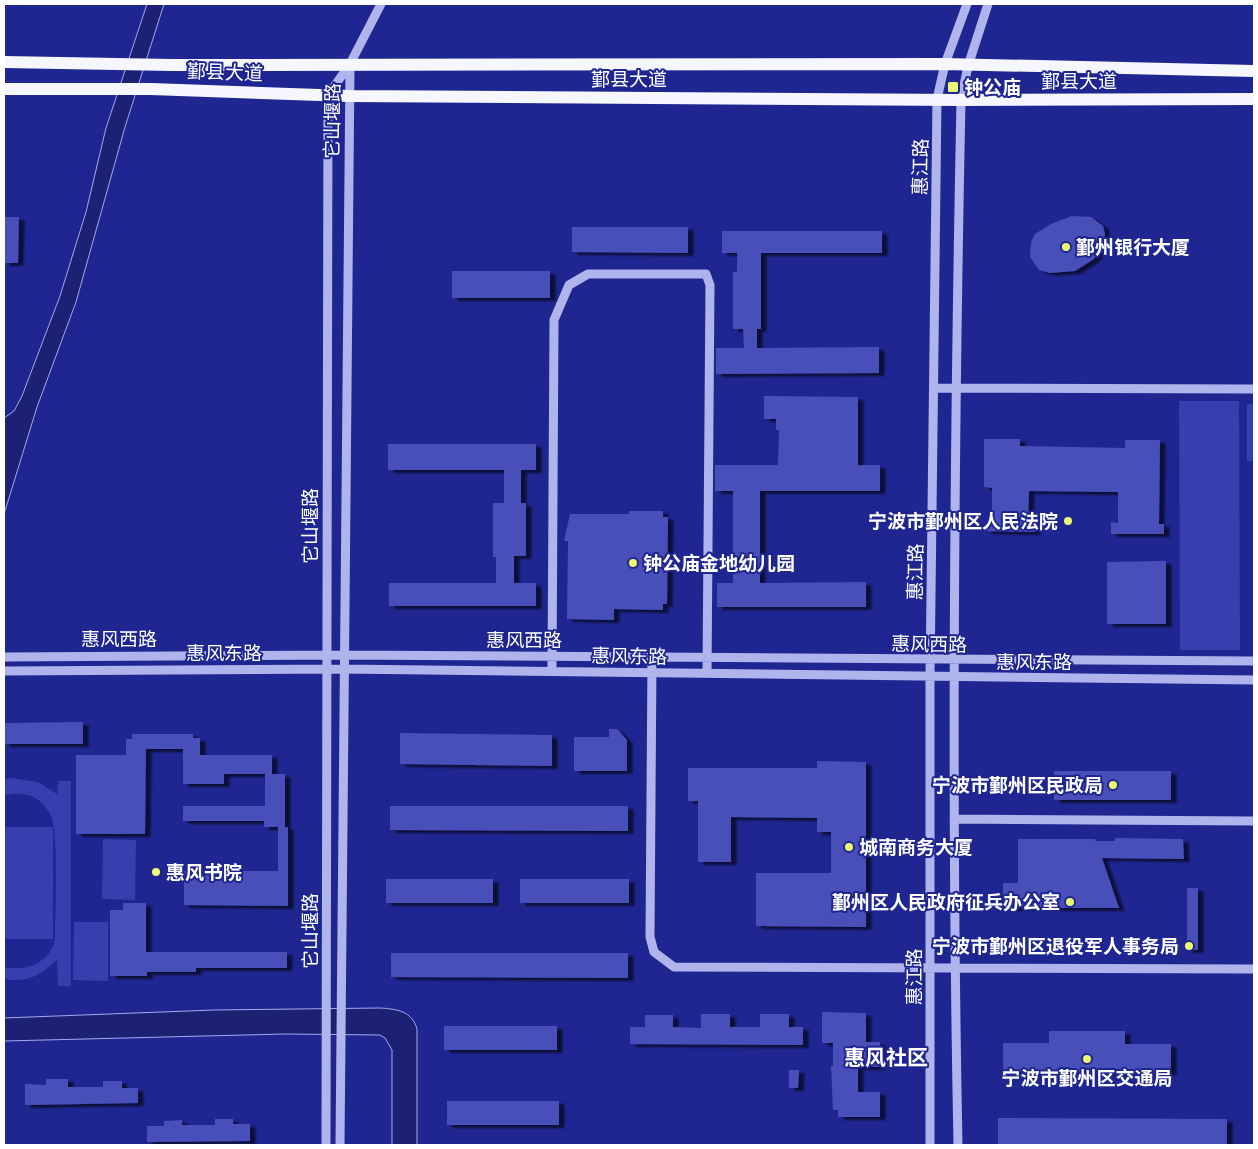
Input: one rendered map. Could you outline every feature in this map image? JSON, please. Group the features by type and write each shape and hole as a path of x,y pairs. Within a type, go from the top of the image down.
{"main road":[{"name":"鄞县大道","path":"4,62 172,65 945,64 1254,71"},
{"name":"鄞县大道","path":"4,89 151,89 348,96 961,100 1254,99"}],"street":[{"path":"350,64 381,4"},
{"name":"惠江路","path":"930,1145 930,678 937,99 945,64 967,4"},
{"name":"惠江路","path":"958,1145 954,968 954,660 955,388 961,100 968,66 988,4"},
{"name":"它山堰路","path":"326,1145 325,655 328,95 350,64"},
{"name":"它山堰路","path":"340,1145 348,96 350,64"},
{"path":"552,671 554,320 569,286 588,274 706,274 710,285 707,673"},
{"path":"934,388 1254,389"},
{"name":"惠风西路","path":"4,657 344,655 931,660 1254,660"},
{"path":"652,657 649,923 654,952 674,967 1254,969"},
{"name":"惠风东路","path":"4,671 343,669 653,672 930,678 1254,680"},
{"path":"954,819 1254,821"}],"shaded area":[{"path":"147,4 164,4 125,127 76,302 37,407 4,514 4,418 14,411 22,396 60,296 86,212 106,128"},
{"path":"1179,401 1239,401 1240,650 1180,650"},
{"path":"1247,404 1254,404 1254,461 1247,461"},
{"path":"11,778 38,782 57,794 58,781 71,781 71,986 58,986 57,959 45,970 33,977 19,980 4,979 4,967 21,968 36,964 48,954 55,939 56,856 51,816 43,804 32,796 11,794 4,796 4,779"},
{"path":"4,827 53,827 53,939 4,939"},
{"path":"103,839 136,840 135,900 102,899"},
{"path":"74,922 108,922 108,981 73,980"},
{"path":"380,1008 403,1012 412,1018 417,1029 417,1145 392,1145 392,1050 385,1038 380,1035 285,1034 4,1041 4,1018 214,1010"}],"building":[{"name":"鄞州银行大厦","path":"1072,216 1091,217 1103,226 1105,234 1100,250 1094,259 1075,271 1050,273 1039,270 1030,257 1031,242 1035,234 1051,224"},
{"path":"4,217 19,217 18,263 4,263"},
{"path":"572,227 688,227 688,253 572,252"},
{"path":"722,231 882,231 882,253 761,253 761,329 757,329 757,348 879,347 879,373 716,374 716,348 744,348 743,329 733,329 733,272 737,272 737,253 722,253"},
{"path":"452,271 550,271 550,298 452,298"},
{"path":"764,396 858,397 858,465 880,465 880,491 760,491 760,583 866,582 866,607 717,607 717,583 733,583 733,491 715,491 715,465 778,465 779,430 776,430 776,419 764,419"},
{"path":"984,439 1020,439 1020,446 1125,448 1125,440 1160,440 1159,524 1164,524 1164,534 1111,534 1111,522 1118,523 1118,492 1029,491 1028,523 1035,523 1035,532 986,531 986,522 992,522 992,488 984,487"},
{"path":"388,444 536,444 536,470 521,470 521,503 526,503 526,556 514,556 514,583 536,583 536,606 389,606 389,583 496,583 496,557 493,557 493,503 504,503 504,470 388,470"},
{"path":"629,511 663,511 663,517 668,517 667,604 663,604 663,610 614,609 614,620 567,619 568,541 564,541 570,514 629,514"},
{"path":"1166,561 1166,624 1107,624 1107,562"},
{"path":"83,722 83,744 4,744 4,723"},
{"path":"609,729 617,729 627,740 627,771 574,771 574,737 609,737"},
{"path":"400,733 552,735 552,766 400,764"},
{"path":"132,734 193,734 193,738 200,738 200,755 272,755 272,774 285,774 285,827 288,827 288,906 184,905 184,871 278,871 278,827 264,827 264,821 183,821 183,806 265,806 265,774 224,774 224,784 183,784 183,749 146,749 145,834 76,834 76,755 126,755 126,739 132,739"},
{"name":"城南商务大厦","path":"817,761 866,762 866,927 756,926 756,873 831,873 831,832 817,832 817,818 731,817 731,862 698,862 698,801 688,801 688,768 817,768"},
{"name":"宁波市鄞州区民政局","path":"1054,771 1171,771 1171,800 1054,800"},
{"path":"390,806 628,806 628,831 390,830"},
{"path":"1115,838 1183,839 1184,859 1102,858 1119,908 1003,908 1003,883 1018,883 1018,839 1095,839 1096,841 1115,841"},
{"path":"386,879 493,879 493,903 386,903"},
{"path":"520,879 629,879 629,903 520,903"},
{"path":"1187,888 1198,888 1198,950 1187,950"},
{"path":"123,903 146,903 146,952 287,952 287,968 196,968 196,972 147,972 147,976 110,976 110,910 123,910"},
{"path":"391,953 628,953 628,978 391,977"},
{"path":"822,1012 866,1013 866,1042 880,1042 880,1067 858,1067 858,1092 880,1092 880,1117 838,1117 838,1110 833,1110 831,1066 833,1066 833,1043 822,1043"},
{"path":"701,1014 730,1014 730,1027 760,1027 760,1014 789,1014 789,1027 803,1027 803,1045 630,1044 630,1027 645,1027 645,1015 673,1015 673,1027 701,1028"},
{"path":"444,1026 557,1026 557,1050 444,1050"},
{"name":"宁波市鄞州区交通局","path":"1049,1031 1125,1031 1125,1044 1171,1044 1171,1073 1003,1073 1003,1043 1049,1043"},
{"path":"789,1070 799,1070 798,1088 789,1088"},
{"path":"46,1079 68,1079 68,1087 103,1087 103,1081 122,1081 122,1088 138,1088 138,1103 25,1105 25,1084 46,1085"},
{"path":"447,1101 559,1101 559,1125 447,1125"},
{"path":"998,1118 1227,1119 1227,1145 998,1145"},
{"path":"215,1119 233,1119 233,1124 250,1124 250,1141 147,1142 147,1126 164,1126 164,1121 182,1120 182,1125 215,1125"}],"place":[{"name":"钟公庙","path":"953,87"},
{"name":"鄞州银行大厦","path":"1066,247"},
{"name":"宁波市鄞州区人民法院","path":"1068,521"},
{"name":"钟公庙金地幼儿园","path":"633,563"},
{"name":"宁波市鄞州区民政局","path":"1113,785"},
{"name":"城南商务大厦","path":"849,847"},
{"name":"惠风书院","path":"156,872"},
{"name":"鄞州区人民政府征兵办公室","path":"1070,902"},
{"name":"宁波市鄞州区退役军人事务局","path":"1189,946"},
{"name":"宁波市鄞州区交通局","path":"1087,1059"}],"district":[{"name":"惠风社区","path":"886,1058"}]}
